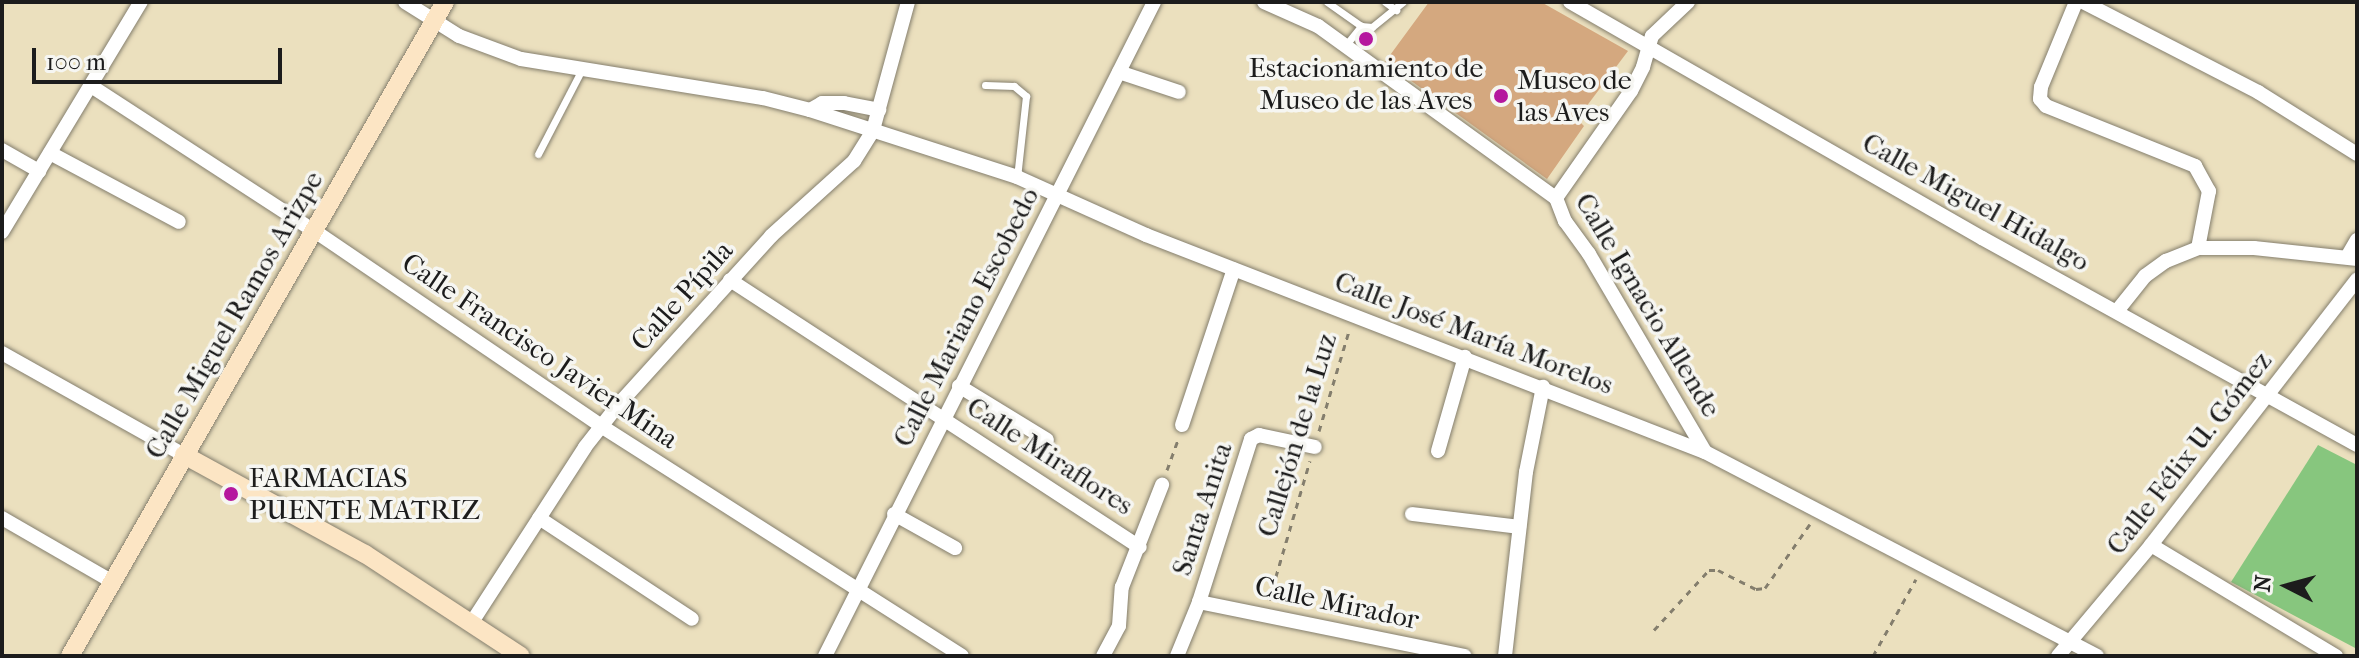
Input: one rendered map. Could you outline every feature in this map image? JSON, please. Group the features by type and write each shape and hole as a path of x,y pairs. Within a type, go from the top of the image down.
{"main road":[{"name":"Calle Miguel Ramos Arizpe","path":"70,656 316,232 445,2"},
{"path":"184,455 365,554 521,656"}],"street":[{"path":"2,232 141,2"},
{"name":"Calle José María Morelos","path":"405,2 459,36 510,56 581,71 751,96 810,110 1017,177 1146,235 1354,313 1705,452 2097,656"},
{"name":"Calle Pípila","path":"472,622 601,426 730,280 782,226 854,161 873,130 908,2"},
{"name":"Calle Mariano Escobedo","path":"825,656 1154,2"},
{"name":"Calle Ignacio Allende","path":"1264,2 1300,16 1345,46 1556,198 1565,221 1597,266 1705,452"},
{"name":"Calle Miguel Hidalgo","path":"1570,2 1982,238 2357,445"},
{"path":"1556,198 1631,91 1658,27 1688,2"},
{"path":"2076,2 2041,87 2040,99 2046,106 2195,166 2207,181 2209,191 2198,248"},
{"path":"2083,2 2258,92 2357,154"},
{"path":"1119,72 1179,92"},
{"name":"Calle Francisco Javier Mina","path":"91,86 316,232 601,426 962,656"},
{"name":"Calle José María Morelos","path":"810,110 822,103 844,103 879,110"},
{"path":"2,150 39,171"},
{"path":"50,153 179,222"},
{"path":"2117,311 2145,276 2166,261 2198,248 2254,248 2352,258 2357,240"},
{"path":"1182,425 1234,269"},
{"name":"Calle Félix U. Gómez","path":"2058,656 2268,398 2357,279"},
{"name":"Calle Miraflores","path":"730,280 1140,547"},
{"path":"2,353 184,455"},
{"path":"1438,451 1465,357"},
{"path":"959,386 1047,440"},
{"path":"1505,656 1519,527 1543,387"},
{"name":"Santa Anita","path":"1177,656 1199,602 1251,439 1259,435 1315,447"},
{"path":"1103,656 1119,626 1122,587 1162,485"},
{"path":"894,514 955,548"},
{"path":"1412,514 1519,527"},
{"path":"2,518 113,582"},
{"path":"539,518 692,619"},
{"path":"2151,545 2336,656"},
{"name":"Calle Mirador","path":"1199,602 1465,656"}],"lane":[{"path":"1327,2 1361,26 1379,25 1403,2"},
{"path":"1385,2 1396,10"},
{"path":"1345,46 1361,26"},
{"path":"538,154 581,71"},
{"path":"985,85 1014,86 1026,96 1017,177"}],"path":[{"name":"Callejón de la Luz","path":"1264,615 1354,313"},
{"path":"1162,485 1182,425"},
{"path":"1654,630 1709,570 1718,570 1756,589 1765,588 1819,511"},
{"path":"1873,656 1923,565"}],"green space":[{"path":"2318,445 2357,465 2357,649 2231,582"}],"building":[{"name":"Museo de las Aves","path":"1429,2 1541,2 1628,51 1577,119 1584,126 1547,179 1385,62"}],"place":[{"name":"Estacionamiento de Museo de las Aves","path":"1366,39"},
{"name":"Museo de las Aves","path":"1501,96"},
{"name":"FARMACIAS PUENTE MATRIZ","path":"231,494"}]}
